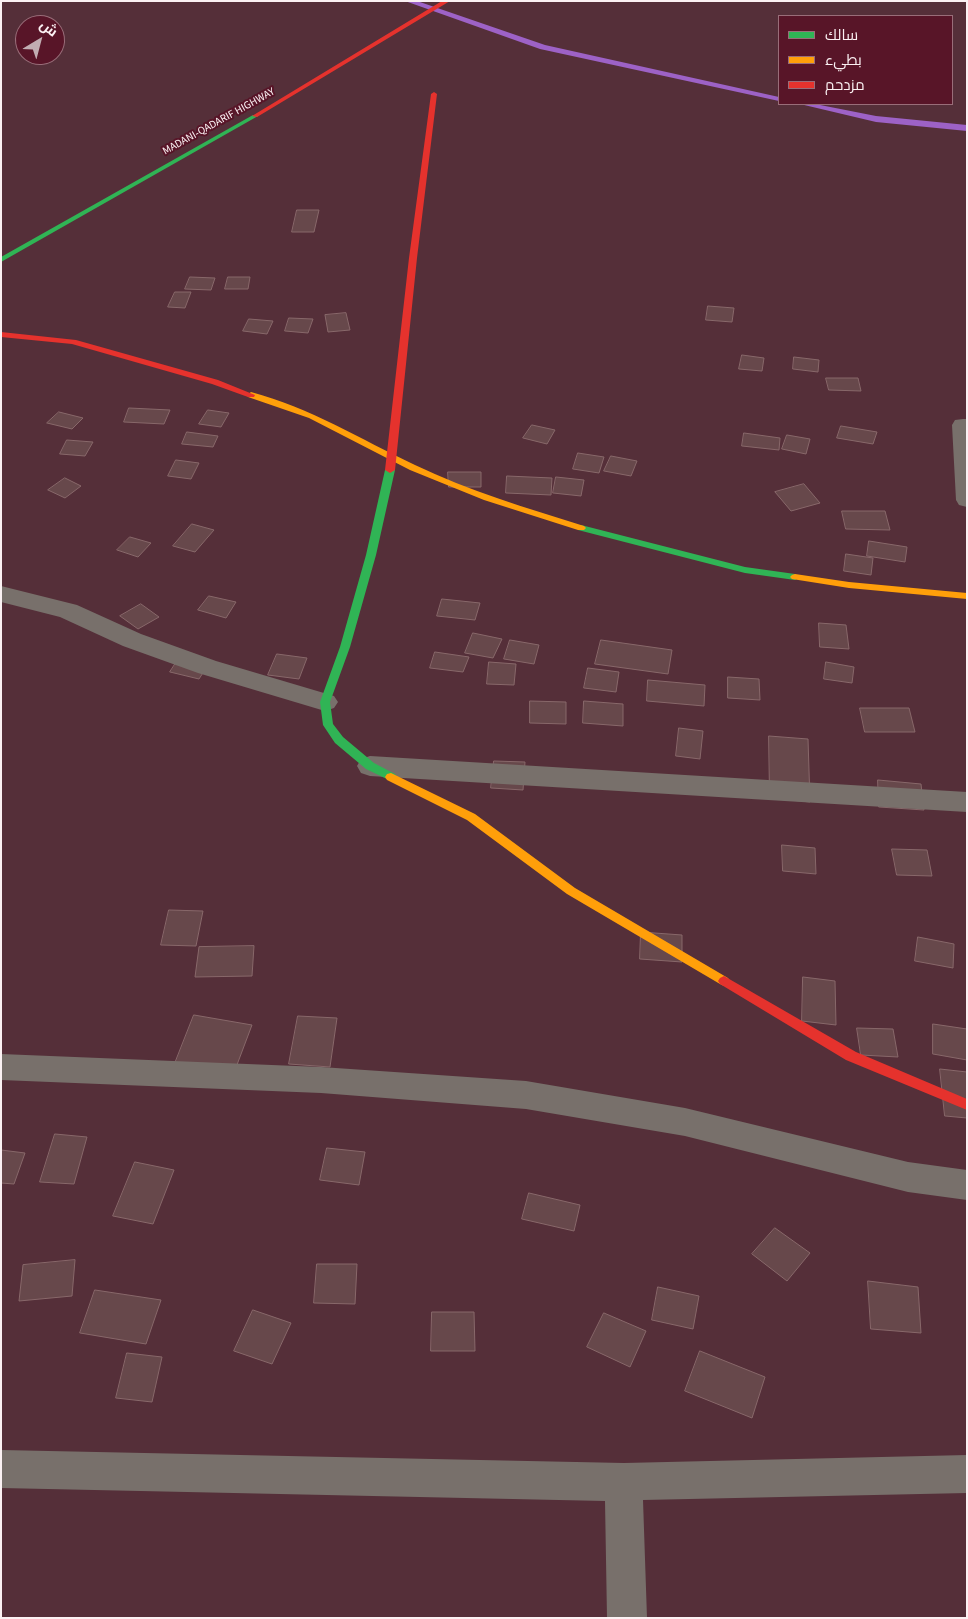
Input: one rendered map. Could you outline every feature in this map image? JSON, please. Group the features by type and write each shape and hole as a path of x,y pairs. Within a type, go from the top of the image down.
{"main road":[{"name":"MADANI-QADARIF HIGHWAY","path":"1,260 318,80 370,45 447,1"},
{"path":"434,94 412,258 393,458 371,555 345,647 325,702 328,725 339,740 370,766 471,817 571,891 851,1056 967,1105"},
{"path":"1,334 73,342 215,382 312,416 393,458 487,498 608,536 745,570 849,585 967,596"}],"street":[{"path":"963,425 967,500"},
{"path":"1,594 68,611 132,640 207,667 325,702"},
{"path":"370,766 967,802"},
{"path":"1,1067 322,1080 526,1095 685,1122 908,1177 967,1185"},
{"path":"1,1469 624,1482 967,1474"},
{"path":"624,1482 627,1618"}],"building":[{"path":"297,210 319,210 314,232 292,232"},
{"path":"190,277 215,278 211,290 185,289"},
{"path":"228,277 250,277 248,289 225,289"},
{"path":"175,292 191,292 185,308 168,307"},
{"path":"708,306 734,308 732,322 706,320"},
{"path":"346,313 350,330 328,332 325,315"},
{"path":"289,318 313,319 308,333 285,331"},
{"path":"249,319 273,321 267,334 243,331"},
{"path":"742,355 764,358 762,371 739,369"},
{"path":"794,357 819,360 818,372 793,369"},
{"path":"826,378 858,378 861,391 829,390"},
{"path":"129,408 170,410 164,424 124,422"},
{"path":"208,410 229,413 221,427 199,424"},
{"path":"59,412 83,418 72,429 47,423"},
{"path":"532,425 555,430 547,444 523,438"},
{"path":"841,426 877,432 873,444 837,438"},
{"path":"187,432 218,436 213,447 182,444"},
{"path":"744,433 780,438 779,450 742,446"},
{"path":"787,435 810,439 806,454 782,449"},
{"path":"67,440 93,442 85,456 60,454"},
{"path":"578,453 604,457 599,473 573,469"},
{"path":"611,456 637,461 631,476 604,471"},
{"path":"176,460 199,463 191,479 168,476"},
{"path":"448,472 481,472 481,487 449,487"},
{"path":"507,476 552,478 551,495 506,493"},
{"path":"556,477 584,480 581,496 553,493"},
{"path":"65,478 81,486 65,498 48,490"},
{"path":"804,484 820,503 791,511 775,492"},
{"path":"842,511 885,511 890,530 846,529"},
{"path":"192,524 214,530 195,552 173,546"},
{"path":"130,537 151,543 138,557 117,550"},
{"path":"869,541 907,547 905,562 867,556"},
{"path":"846,554 873,558 871,575 844,571"},
{"path":"209,596 236,602 226,618 198,610"},
{"path":"442,599 480,603 475,620 437,616"},
{"path":"141,604 159,617 138,629 120,616"},
{"path":"819,623 846,625 849,649 820,647"},
{"path":"473,633 502,639 493,658 465,653"},
{"path":"510,640 539,645 534,664 504,659"},
{"path":"601,640 672,650 668,674 595,664"},
{"path":"435,652 469,657 463,672 430,668"},
{"path":"277,654 307,658 299,679 268,675"},
{"path":"181,655 210,662 199,679 170,672"},
{"path":"489,662 516,664 514,685 487,684"},
{"path":"826,662 854,667 852,683 824,679"},
{"path":"588,668 619,672 616,692 584,688"},
{"path":"728,677 759,679 760,700 728,698"},
{"path":"648,680 705,685 704,706 647,701"},
{"path":"530,701 566,702 566,724 530,723"},
{"path":"584,701 623,704 623,726 583,723"},
{"path":"860,708 909,708 915,732 865,732"},
{"path":"679,728 703,731 700,759 676,756"},
{"path":"769,736 808,739 810,802 770,798"},
{"path":"494,761 525,762 523,790 491,788"},
{"path":"878,780 921,784 924,810 879,807"},
{"path":"782,845 815,848 816,874 783,871"},
{"path":"892,849 927,850 932,876 897,875"},
{"path":"169,910 203,911 196,946 161,945"},
{"path":"641,932 682,935 682,962 640,959"},
{"path":"918,937 954,944 953,968 915,961"},
{"path":"254,946 252,976 195,977 199,947"},
{"path":"803,977 835,981 836,1025 802,1021"},
{"path":"194,1015 252,1025 229,1086 170,1076"},
{"path":"298,1016 337,1018 330,1067 289,1064"},
{"path":"933,1024 967,1029 967,1060 933,1054"},
{"path":"857,1028 893,1029 898,1057 861,1055"},
{"path":"940,1069 967,1072 967,1118 945,1116"},
{"path":"55,1134 87,1137 74,1184 40,1182"},
{"path":"327,1148 365,1152 359,1185 320,1180"},
{"path":"1,1150 25,1153 14,1184 1,1183"},
{"path":"135,1162 174,1170 153,1224 113,1216"},
{"path":"529,1193 580,1205 574,1231 522,1219"},
{"path":"775,1228 810,1253 787,1281 752,1254"},
{"path":"75,1260 72,1296 19,1301 23,1265"},
{"path":"317,1264 357,1264 355,1304 314,1303"},
{"path":"868,1281 918,1287 921,1333 871,1329"},
{"path":"658,1287 699,1296 693,1329 652,1320"},
{"path":"95,1290 161,1300 146,1344 80,1333"},
{"path":"253,1310 291,1323 272,1364 234,1351"},
{"path":"432,1312 474,1312 475,1351 431,1351"},
{"path":"604,1313 646,1331 630,1367 587,1347"},
{"path":"700,1351 765,1377 752,1418 685,1391"},
{"path":"127,1353 162,1357 152,1402 116,1398"}],"waterway":[{"path":"409,1 543,47 778,99"},
{"path":"809,105 876,119 967,128"}],"traffic: fast":[{"path":"1,260 255,116"},
{"path":"390,470 371,555 345,647 325,702 328,725 339,740 370,766 391,777"},
{"path":"581,528 745,570 795,577"}],"traffic: slow":[{"path":"251,395 312,416 413,468 487,498 581,528"},
{"path":"795,577 849,585 967,596"},
{"path":"391,777 471,817 571,891 724,981"}],"traffic: jam":[{"path":"255,116 447,1"},
{"path":"390,470 413,258 434,94"},
{"path":"1,334 73,342 215,382 251,395"},
{"path":"724,981 851,1056 967,1105"}]}
